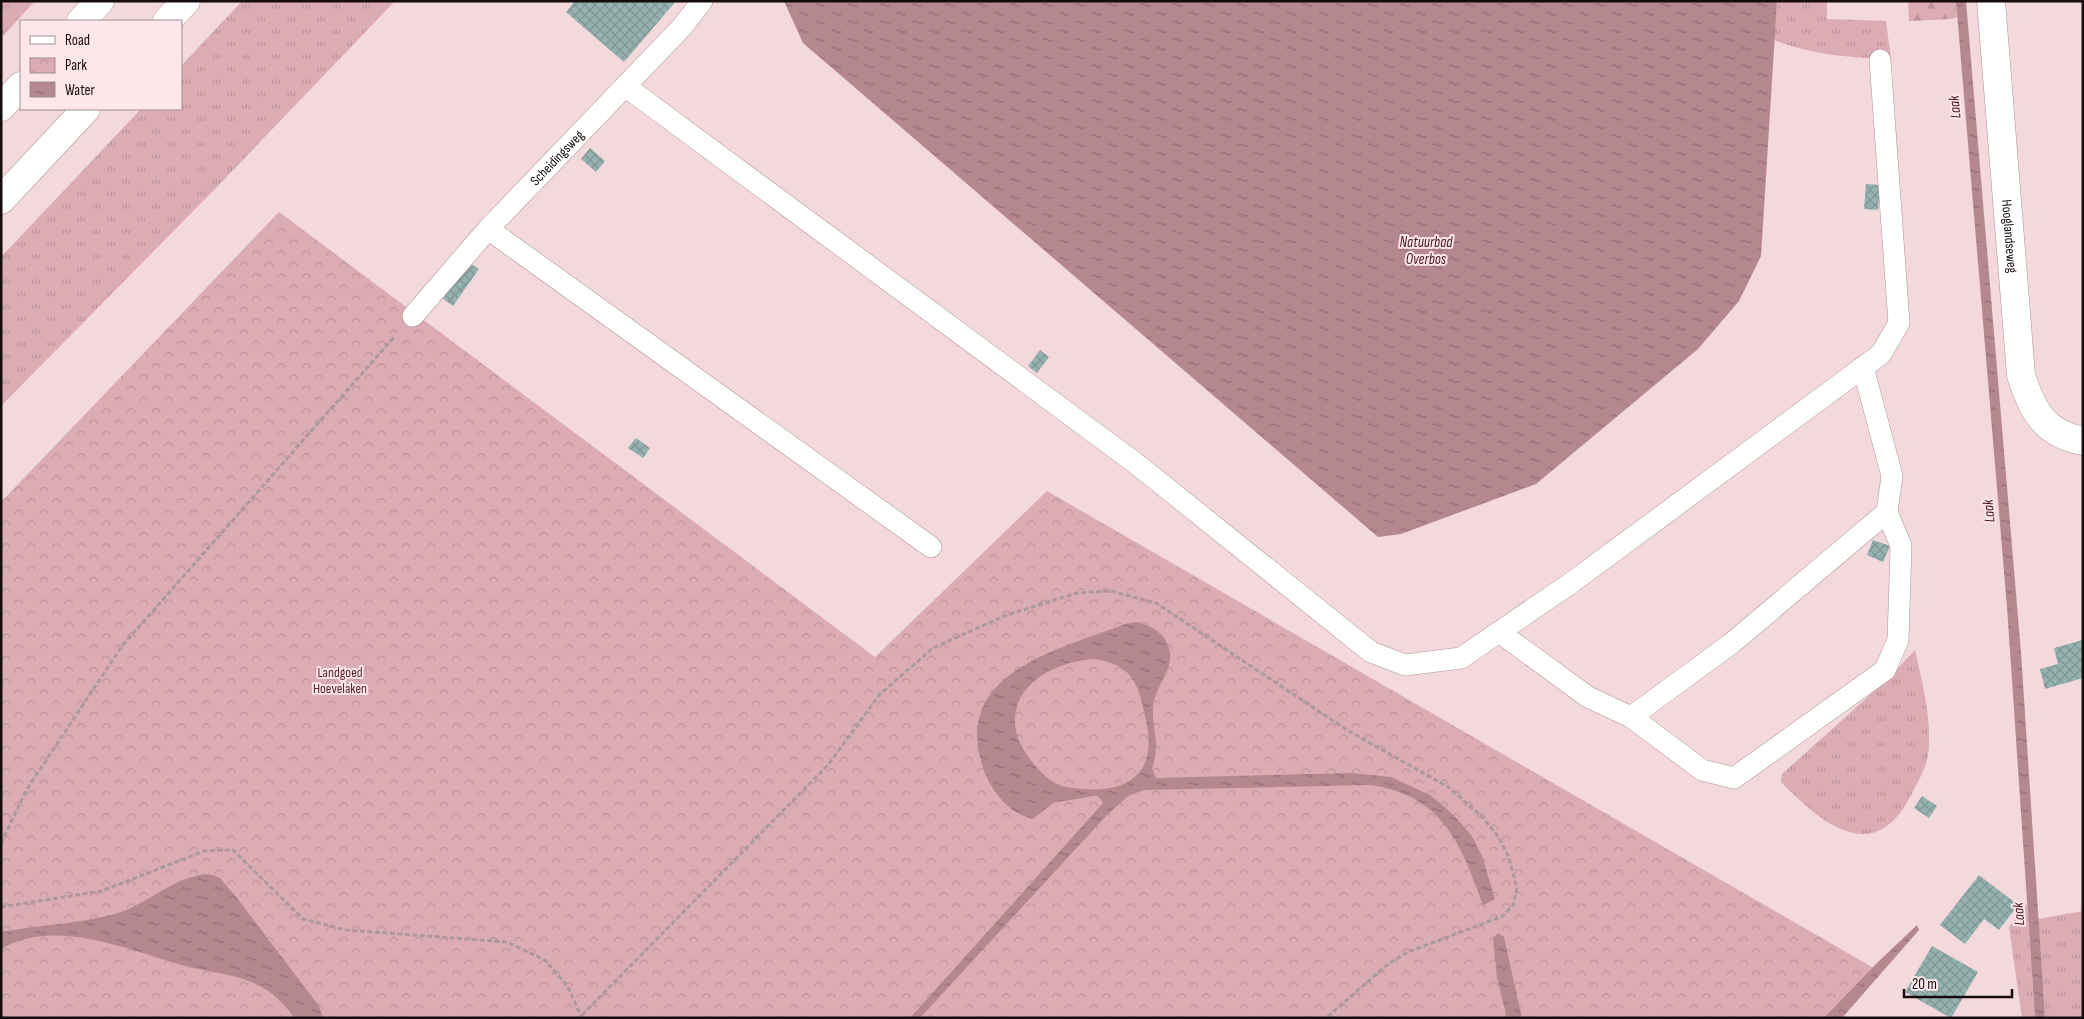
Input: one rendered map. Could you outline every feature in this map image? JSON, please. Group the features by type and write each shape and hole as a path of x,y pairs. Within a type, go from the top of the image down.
{"main road":[{"path":"82,20 100,1"},
{"path":"168,20 186,1"},
{"name":"Hooglandseweg","path":"1992,1 2020,375 2027,395 2048,427 2059,434 2083,441"},
{"path":"1,108 20,87"},
{"path":"1,200 85,110"}],"lane":[{"name":"Scheidingsweg","path":"413,316 488,229 682,27 702,1"},
{"path":"625,86 1134,462 1371,652 1405,665 1461,658 1571,583 1881,354 1899,323 1880,60"},
{"path":"488,229 931,547"},
{"path":"1499,632 1588,698 1631,717 1702,770 1734,778 1885,670 1898,640 1902,546 1887,512 1892,476 1863,367"},
{"path":"1631,717 1732,643 1887,512"}],"path":[{"path":"1,843 27,789 122,646 413,316"},
{"path":"1,907 102,891 204,851 232,850 303,920 346,930 507,942 545,960 568,987 582,1016 828,764 880,694 934,648 1004,616 1077,593 1111,590 1156,603 1347,730 1450,788 1483,818 1497,835 1508,855 1516,888 1513,905 1503,916 1408,952 1388,964 1326,1018"}],"green space":[{"path":"1,1 35,1 1,38"},
{"path":"242,1 395,1 216,188 1,406 1,257 140,110 182,110 182,65"},
{"path":"1777,1 1827,1 1827,19 1886,21 1891,59 1831,55 1802,49 1774,40"},
{"path":"1908,1 1956,1 1957,17 1952,19 1909,21"},
{"name":"Landgoed Hoevelaken","path":"279,212 875,657 1047,491 1877,970 1834,1018 1,1018 1,502"},
{"path":"1915,650 1928,720 1929,751 1925,765 1910,797 1895,818 1880,830 1863,834 1846,831 1829,823 1796,797 1781,782 1782,774 1890,677"},
{"path":"2027,904 2035,1018 2022,1018 2009,927"},
{"path":"2083,911 2083,1018 2045,1018 2038,919"}],"water":[{"name":"Natuurbad Overbos","path":"784,1 1777,1 1761,256 1739,301 1698,349 1536,484 1401,534 1378,537 803,43"},
{"path":"1956,1 1966,1 2021,653 2045,1018 2035,1018 2007,607"},
{"path":"1137,622 1155,629 1167,643 1170,652 1168,668 1154,700 1153,708 1156,751 1152,769 1156,778 1351,773 1391,777 1430,795 1461,823 1473,838 1482,856 1495,899 1483,905 1457,842 1432,811 1415,799 1395,790 1370,785 1144,790 1128,796 1106,816 920,1018 910,1018 1103,803 1098,796 1093,796 1053,803 1033,819 1025,817 1010,808 988,781 985,773 977,739 981,712 994,689 1014,671 1068,645 1125,624","holes":["1094,659 1109,662 1123,669 1136,686 1143,706 1149,737 1147,755 1142,768 1133,779 1121,785 1105,789 1062,786 1053,782 1041,772 1021,744 1015,725 1017,708 1024,692 1036,679 1053,669 1072,662"]},
{"path":"209,874 220,878 237,898 319,1006 323,1018 295,1018 273,995 247,980 189,967 95,940 70,936 46,936 23,940 1,949 1,932 87,920 115,914 127,910 184,879"},
{"path":"1917,925 1919,930 1842,1018 1824,1018 1877,963"},
{"path":"1498,933 1504,937 1522,1018 1507,1018 1497,978 1493,938"}],"building":[{"path":"575,1 676,1 624,62 566,12"},
{"path":"590,148 605,161 596,172 581,159"},
{"path":"1866,184 1880,185 1878,210 1864,209"},
{"path":"464,259 479,269 453,306 438,295"},
{"path":"1040,350 1049,357 1037,373 1028,366"},
{"path":"636,438 650,448 643,458 628,448"},
{"path":"1873,540 1890,546 1883,562 1867,555"},
{"path":"2083,640 2083,678 2045,689 2040,669 2058,664 2054,648"},
{"path":"1922,796 1937,806 1929,818 1914,808"},
{"path":"1979,875 2018,905 1999,930 1984,919 1965,944 1940,925"},
{"path":"1932,946 1978,972 1951,1018 1905,992"}],"water label":[{"name":"Laak","path":"1955,107"},
{"name":"Laak","path":"1989,511"},
{"name":"Laak","path":"2019,914"}]}
